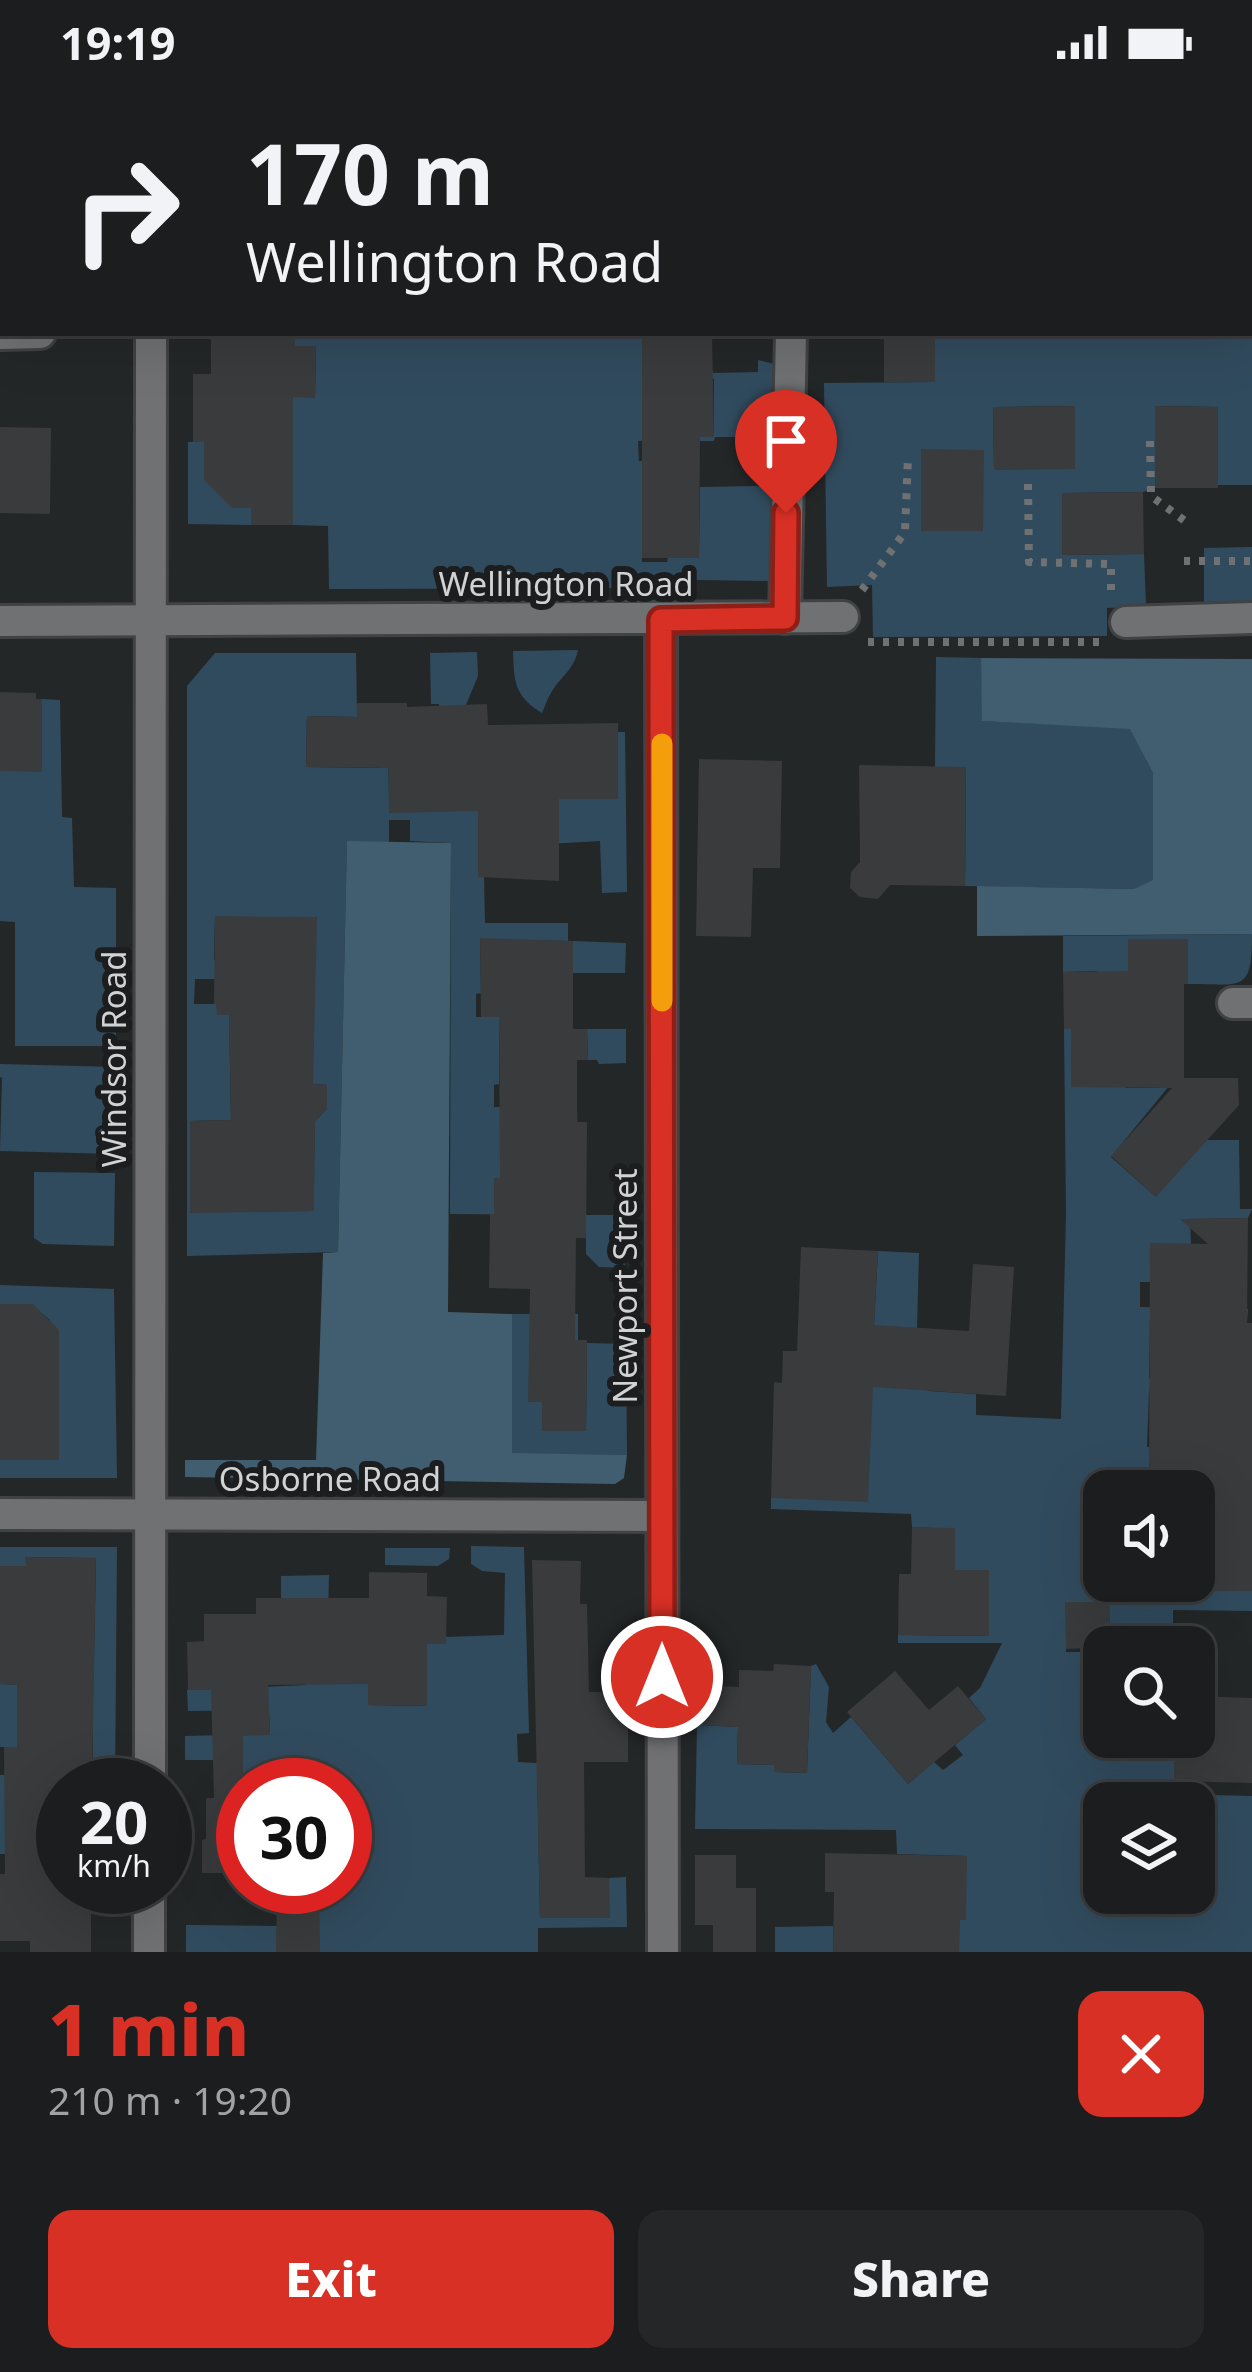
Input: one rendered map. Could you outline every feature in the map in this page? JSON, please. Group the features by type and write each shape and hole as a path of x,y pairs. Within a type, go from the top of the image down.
{"street":[{"name":"Windsor Road","path":"150,1758 152,336"},
{"path":"785,618 791,336"},
{"path":"1119,612 1252,618"},
{"name":"Wellington Road","path":"0,621 843,617"},
{"name":"Newport Street","path":"661,620 663,1952"},
{"name":"Osborne Road","path":"0,1514 661,1516"},
{"path":"149,1914 149,1952"}],"path":[{"path":"1150,441 1150,496 1184,521"},
{"path":"861,591 905,532 908,456"},
{"path":"843,617 860,642 1112,642 1119,612 1111,564 1029,562 1028,484"},
{"path":"1184,561 1252,561"}],"shaded area":[{"path":"295,336 642,336 642,367 758,372 758,360 775,364 775,431 757,437 715,437 714,441 638,441 639,461 697,487 642,488 642,562 699,558 700,487 757,486 772,490 771,581 639,579 639,588 329,589 328,526 293,525 293,397 315,397 316,347 295,346","holes":["644,378 714,379 714,437"]},
{"path":"935,336 1252,336 1252,485 1217,485 1218,407 1156,406 1155,488 1062,493 1062,555 1144,554 1146,606 1107,608 1107,636 873,637 872,585 827,587 824,383 934,382","holes":["1075,406 1075,468 994,469 993,407","921,450 983,450 983,531 921,530"]},
{"path":"204,441 204,479 251,508 251,525 188,524 188,442"},
{"path":"1252,547 1252,603 1204,604 1204,548"},
{"path":"578,650 542,713 517,687 513,651"},
{"path":"477,652 478,676 466,705 469,794 617,799 618,732 625,732 627,892 602,893 600,841 478,848 485,923 568,923 568,941 480,939 481,993 476,994 476,1017 561,1017 499,1029 494,1107 577,1107 579,1215 450,1214 451,843 410,841 410,820 389,820 389,842 347,842 338,1252 187,1256 187,686 215,653 356,653 357,717 307,716 306,767 380,768 381,717 388,716 389,812 420,812 439,726 439,704 431,704 430,653","holes":["215,916 313,1084 327,1085 327,1109 315,1121 313,1211 190,1212 190,1121 231,1120 229,1015 216,1004 194,1004 195,979 228,979 214,959"]},
{"path":"936,657 981,658 983,721 1130,728 1153,773 1153,881 1135,889 965,886 966,768 935,767"},
{"path":"981,658 1252,659 1252,934 977,936 977,886 1134,889 1153,880 1153,773 1130,729 982,721"},
{"path":"42,699 60,700 62,817 72,818 74,887 116,888 116,1046 15,1046 15,922 0,921 0,771 42,771"},
{"path":"347,841 451,843 448,1312 512,1314 512,1453 627,1455 624,1478 615,1484 185,1477 185,1460 316,1460 323,1253 338,1252"},
{"path":"1252,934 1250,967 1246,976 1232,984 1188,984 1187,939 1129,939 1128,984 1096,971 1063,972 1063,936"},
{"path":"573,941 626,943 625,973 573,973"},
{"path":"1125,1022 1126,1088 1162,1088 1163,1081 1178,1075 1111,1157 1156,1197 1197,1140 1239,1140 1240,1209 1252,1209 1248,1218 1190,1219 1191,1244 1150,1244 1150,1282 1140,1282 1140,1307 1248,1309 1247,1323 1150,1322 1149,1378 1252,1380 1252,1392 1149,1391 1147,1447 1252,1449 1252,1465 1149,1464 1149,1470 1083,1470 1083,1602 1066,1602 1066,1652 1083,1652 1083,1758 1174,1758 1174,1782 1083,1782 1083,1914 1215,1914 1215,1795 1252,1796 1252,1952 959,1952 959,1942 899,1941 967,1856 897,1854 896,1830 695,1829 697,1725 738,1727 737,1764 774,1765 775,1772 807,1773 811,1666 816,1664 829,1687 826,1722 833,1733 851,1717 908,1784 934,1762 943,1770 963,1755 955,1745 986,1719 969,1698 980,1688 1002,1643 898,1643 898,1635 988,1636 989,1571 955,1570 955,1529 912,1527 911,1514 771,1509 771,1498 873,1344 878,1251 919,1253 917,1328 932,1329 928,1391 976,1394 976,1415 1061,1419 1064,1029 1071,1029 1071,1087 1104,1087"},
{"path":"587,1029 626,1029 626,1063 588,1060"},
{"path":"0,1064 115,1067 114,1154 0,1151"},
{"path":"34,1172 115,1173 114,1246 43,1244 34,1238"},
{"path":"586,1215 624,1215 625,1268 599,1267 586,1254"},
{"path":"0,1285 114,1289 117,1478 0,1478 0,1460 59,1459 59,1333 51,1333 50,1320 32,1313 31,1304 0,1304"},
{"path":"512,1314 578,1314 578,1340 530,1339 542,1402 542,1431 586,1431 587,1343 626,1344 627,1455 512,1454"},
{"path":"471,1546 524,1547 529,1733 517,1734 518,1762 537,1763 540,1917 609,1918 609,1878 626,1877 627,1927 538,1928 538,1952 186,1952 186,1925 276,1926 289,1914 372,1914 372,1758 185,1758 185,1736 270,1734 269,1710 188,1711 187,1690 306,1685 281,1598 281,1576 329,1575 328,1614 368,1657 368,1705 426,1706 427,1644 446,1644 446,1637 504,1635 505,1573 482,1571 471,1564"},
{"path":"0,1547 117,1547 115,1758 93,1758 93,1673 28,1657 94,1657 96,1558 26,1557 26,1566 0,1566"},
{"path":"385,1548 450,1548 449,1559 438,1566 385,1565"},
{"path":"1215,1591 1252,1591 1252,1611 1173,1610 1173,1626 1110,1626 1109,1602 1215,1602"},
{"path":"0,1684 20,1685 17,1747 0,1747"},
{"path":"0,1775 36,1775 36,1780 29,1780 5,1854 0,1854"},
{"path":"833,1926 833,1952 775,1952 775,1927"}],"building":[{"path":"211,336 295,336 295,346 316,346 315,398 293,397 293,525 251,525 251,508 232,508 204,480 204,441 193,442 193,374 211,374"},
{"path":"642,336 712,336 714,437 700,437 699,558 642,558"},
{"path":"884,336 935,336 935,382 884,382"},
{"path":"1075,406 1075,469 994,470 993,407"},
{"path":"1155,406 1218,407 1218,488 1155,488"},
{"path":"0,427 51,428 50,514 0,513"},
{"path":"921,449 984,450 983,531 921,531"},
{"path":"1143,492 1144,554 1062,555 1062,493"},
{"path":"0,692 36,693 36,699 42,699 42,772 0,771"},
{"path":"357,703 407,703 407,707 487,704 488,725 618,723 618,799 559,799 559,881 478,877 478,811 389,813 389,768 306,767 307,716 357,717"},
{"path":"699,759 782,761 780,868 753,868 751,937 696,936"},
{"path":"859,765 966,767 965,886 890,885 878,899 860,897 850,888 851,872 860,862"},
{"path":"215,916 317,917 313,1084 327,1085 327,1109 315,1121 314,1211 190,1213 190,1121 231,1120 229,1015 217,1015 214,1004"},
{"path":"480,938 573,941 573,1029 587,1029 588,1060 577,1060 577,1122 587,1122 586,1238 576,1238 575,1340 587,1340 586,1431 542,1431 542,1402 528,1402 530,1289 489,1288 490,1214 494,1214 494,1178 500,1178 499,1017 481,1017"},
{"path":"1128,939 1188,939 1184,1078 1238,1078 1239,1105 1156,1197 1111,1156 1172,1088 1071,1087 1071,1029 1064,1029 1063,972 1128,971"},
{"path":"1248,1218 1252,1591 1215,1591 1215,1470 1149,1470 1150,1243 1208,1244 1180,1219"},
{"path":"801,1247 878,1251 874,1325 969,1331 973,1264 1014,1267 1006,1396 873,1387 868,1502 771,1498 774,1382 782,1383 783,1351 797,1351"},
{"path":"0,1304 33,1304 59,1330 59,1460 0,1460"},
{"path":"912,1527 955,1528 955,1570 989,1570 989,1636 898,1635 899,1574 911,1574"},
{"path":"25,1557 96,1558 92,1758 36,1758 36,1914 91,1914 91,1952 30,1952 30,1941 0,1941 0,1874 5,1874 4,1747 17,1747 17,1685 0,1684 0,1566 26,1566"},
{"path":"532,1560 581,1561 580,1604 587,1604 589,1692 628,1692 628,1762 584,1762 585,1877 609,1878 610,1918 540,1918"},
{"path":"369,1572 427,1573 427,1596 447,1597 446,1644 427,1644 427,1706 368,1705 368,1684 268,1685 270,1735 243,1736 243,1758 216,1758 216,1873 202,1873 206,1798 214,1798 211,1690 188,1690 187,1642 204,1641 204,1614 256,1614 256,1598 369,1598"},
{"path":"1065,1602 1109,1602 1110,1626 1083,1626 1083,1648 1066,1649"},
{"path":"774,1664 811,1666 807,1773 774,1772 774,1765 737,1764 738,1727 697,1725 699,1685 739,1687 739,1670 773,1671"},
{"path":"895,1671 929,1710 958,1686 986,1719 908,1784 847,1712"},
{"path":"1215,1697 1252,1698 1252,1783 1174,1781 1174,1758 1215,1758"},
{"path":"825,1853 967,1856 966,1920 960,1920 959,1952 833,1952 834,1892 825,1892"},
{"path":"695,1855 736,1855 736,1888 756,1888 756,1952 713,1952 713,1925 695,1925"},
{"path":"277,1914 319,1914 320,1952 276,1952"}],"slow traffic":[{"path":"662,744 662,1001"}],"route":[{"path":"662,1677 661,620 785,618 786,513"}]}
